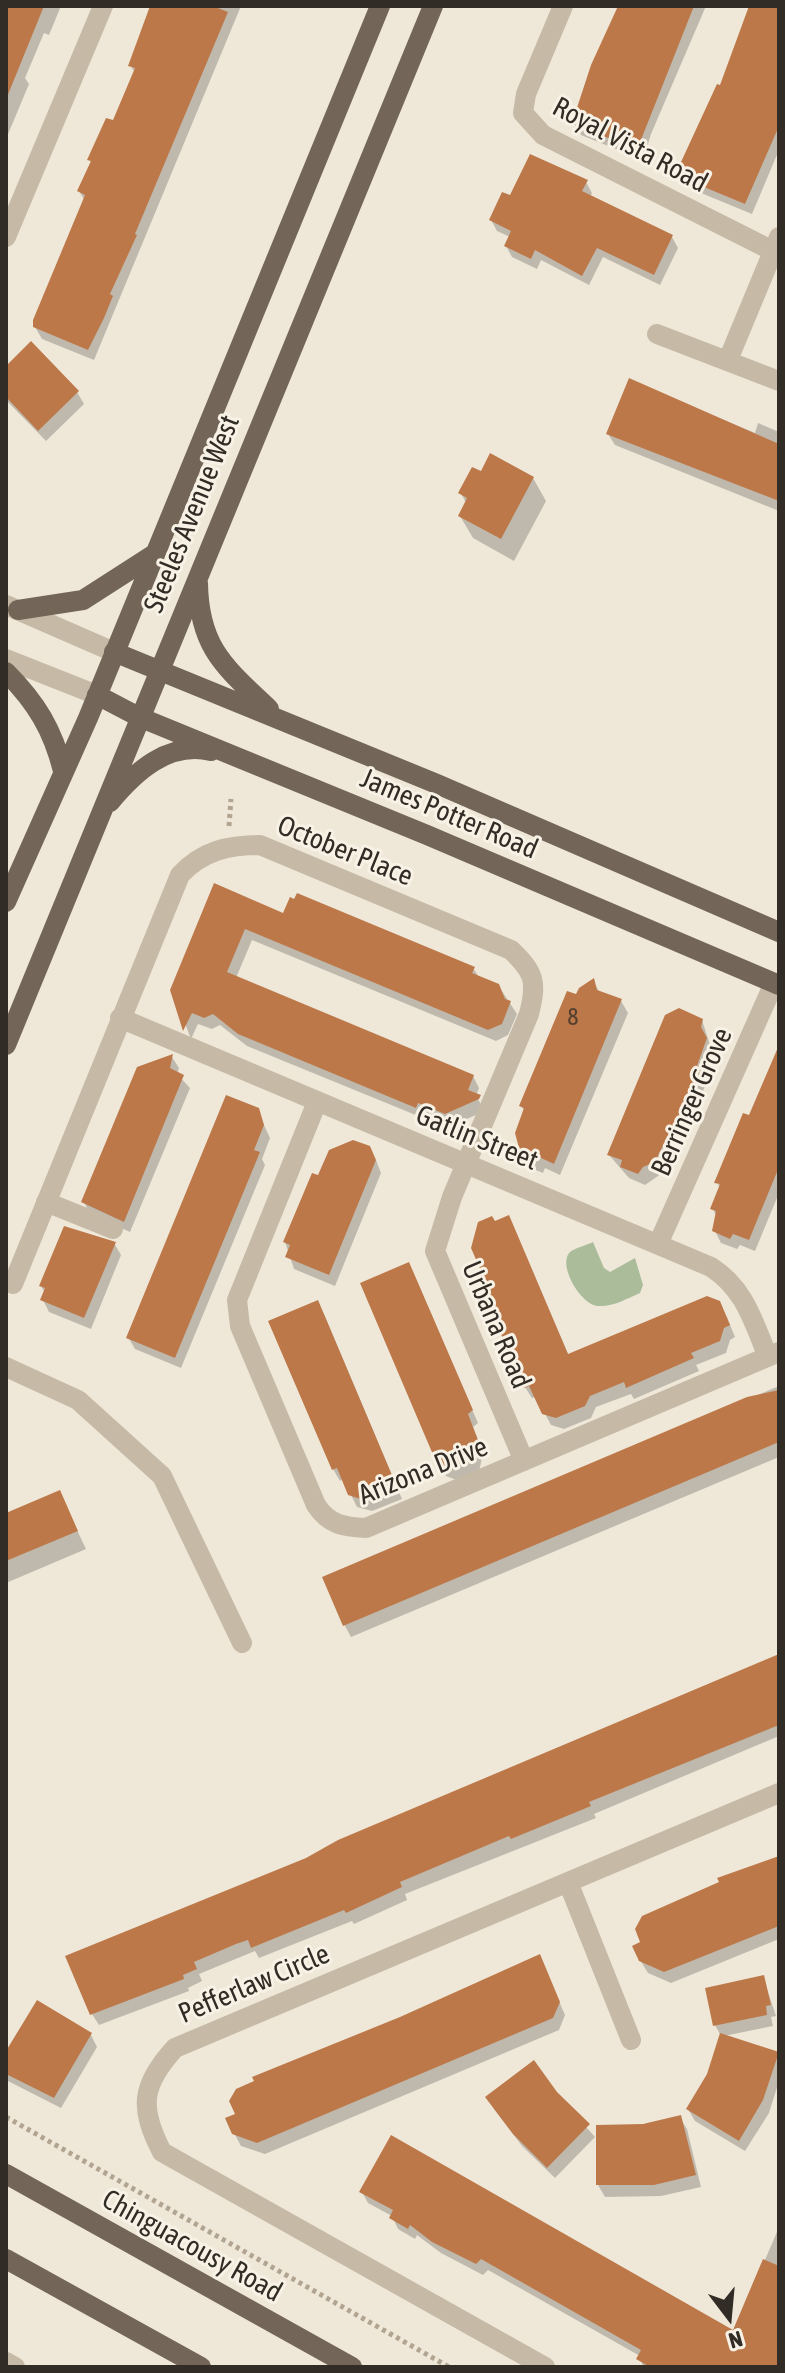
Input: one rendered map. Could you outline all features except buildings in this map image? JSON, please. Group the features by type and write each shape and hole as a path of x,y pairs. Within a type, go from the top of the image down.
{"main road":[{"name":"Steeles Avenue West","path":"6,902 97,695 380,6"},
{"name":"Steeles Avenue West","path":"6,1045 202,561 433,6"},
{"path":"12,607 83,600 153,555"},
{"path":"202,561 198,576 199,612 205,636 226,669 278,717"},
{"name":"James Potter Road","path":"114,652 278,717 779,932"},
{"path":"6,672 41,711 55,737 63,771"},
{"name":"James Potter Road","path":"97,695 139,717 776,984"},
{"path":"92,832 132,776 157,759 170,753 201,749 242,758"},
{"name":"Chinguacousy Road","path":"6,2174 352,2367"},
{"path":"6,2259 201,2367"}],"street":[{"path":"6,237 103,6"},
{"name":"Royal Vista Road","path":"563,6 526,94 523,113 530,124 543,135 776,244"},
{"path":"728,360 776,244"},
{"path":"657,334 779,381"},
{"path":"12,607 114,652"},
{"path":"6,659 97,695"},
{"name":"October Place","path":"13,1284 180,875 191,864 232,845 260,845 511,950 528,967 535,989 529,1014 465,1164"},
{"name":"Berringer Grove","path":"659,1242 776,984"},
{"name":"Gatlin Street","path":"120,1018 465,1164 659,1242 729,1278 743,1294 773,1355"},
{"name":"Arizona Drive","path":"317,1102 237,1300 240,1326 316,1505 323,1515 341,1527 366,1528 773,1355"},
{"name":"Urbana Road","path":"465,1164 440,1226 435,1251 524,1461"},
{"path":"46,1202 113,1229"},
{"path":"6,1367 78,1400 162,1476 242,1643"},
{"name":"Pefferlaw Circle","path":"545,2367 162,2152 149,2127 145,2101 155,2070 175,2048 779,1793"},
{"path":"568,1882 631,2040"},
{"path":"6,2362 15,2367"}],"path":[{"path":"229,829 231,799"},
{"path":"6,2117 449,2367"}],"green space":[{"path":"593,1242 604,1268 610,1272 635,1258 643,1285 640,1293 598,1306 578,1292 566,1266 567,1258 570,1252"}]}
